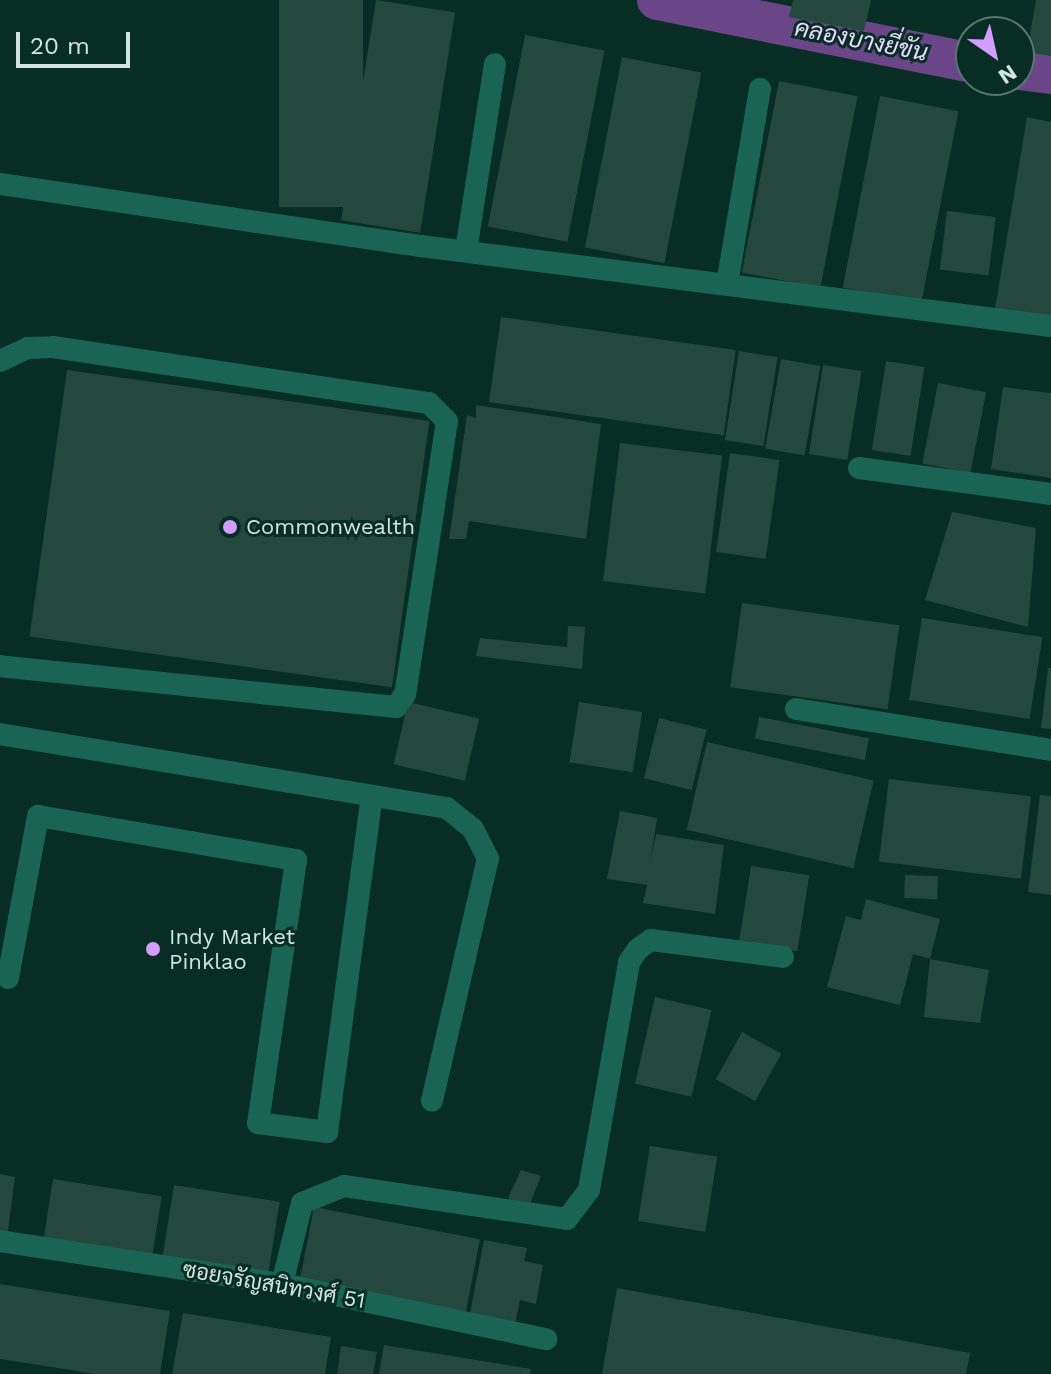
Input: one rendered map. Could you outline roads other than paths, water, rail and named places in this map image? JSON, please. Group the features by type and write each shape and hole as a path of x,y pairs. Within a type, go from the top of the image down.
{"street":[{"path":"466,251 495,64"},
{"path":"727,284 760,89"},
{"path":"0,184 466,251 1051,326"},
{"path":"0,361 28,348 53,347 429,403 447,421 405,694 396,707 0,666"},
{"path":"859,468 1051,494"},
{"path":"796,709 1051,750"},
{"path":"0,734 447,808 473,829 488,858 432,1101"},
{"path":"8,978 38,816 296,860 258,1123 327,1132 372,796"},
{"path":"282,1284 302,1203 344,1186 567,1219 589,1190 629,962 638,949 651,940 783,957"},
{"name":"ซอยจรัญสนิทวงศ์ 51","path":"0,1241 282,1284 546,1339"}],"waterway":[{"name":"คลองบางยี่ขัน","path":"657,0 955,60"},
{"name":"คลองบางยี่ขัน","path":"1035,72 1051,74"}],"place":[{"name":"Commonwealth","path":"230,527"},
{"name":"Indy Market Pinklao","path":"153,949"}]}
